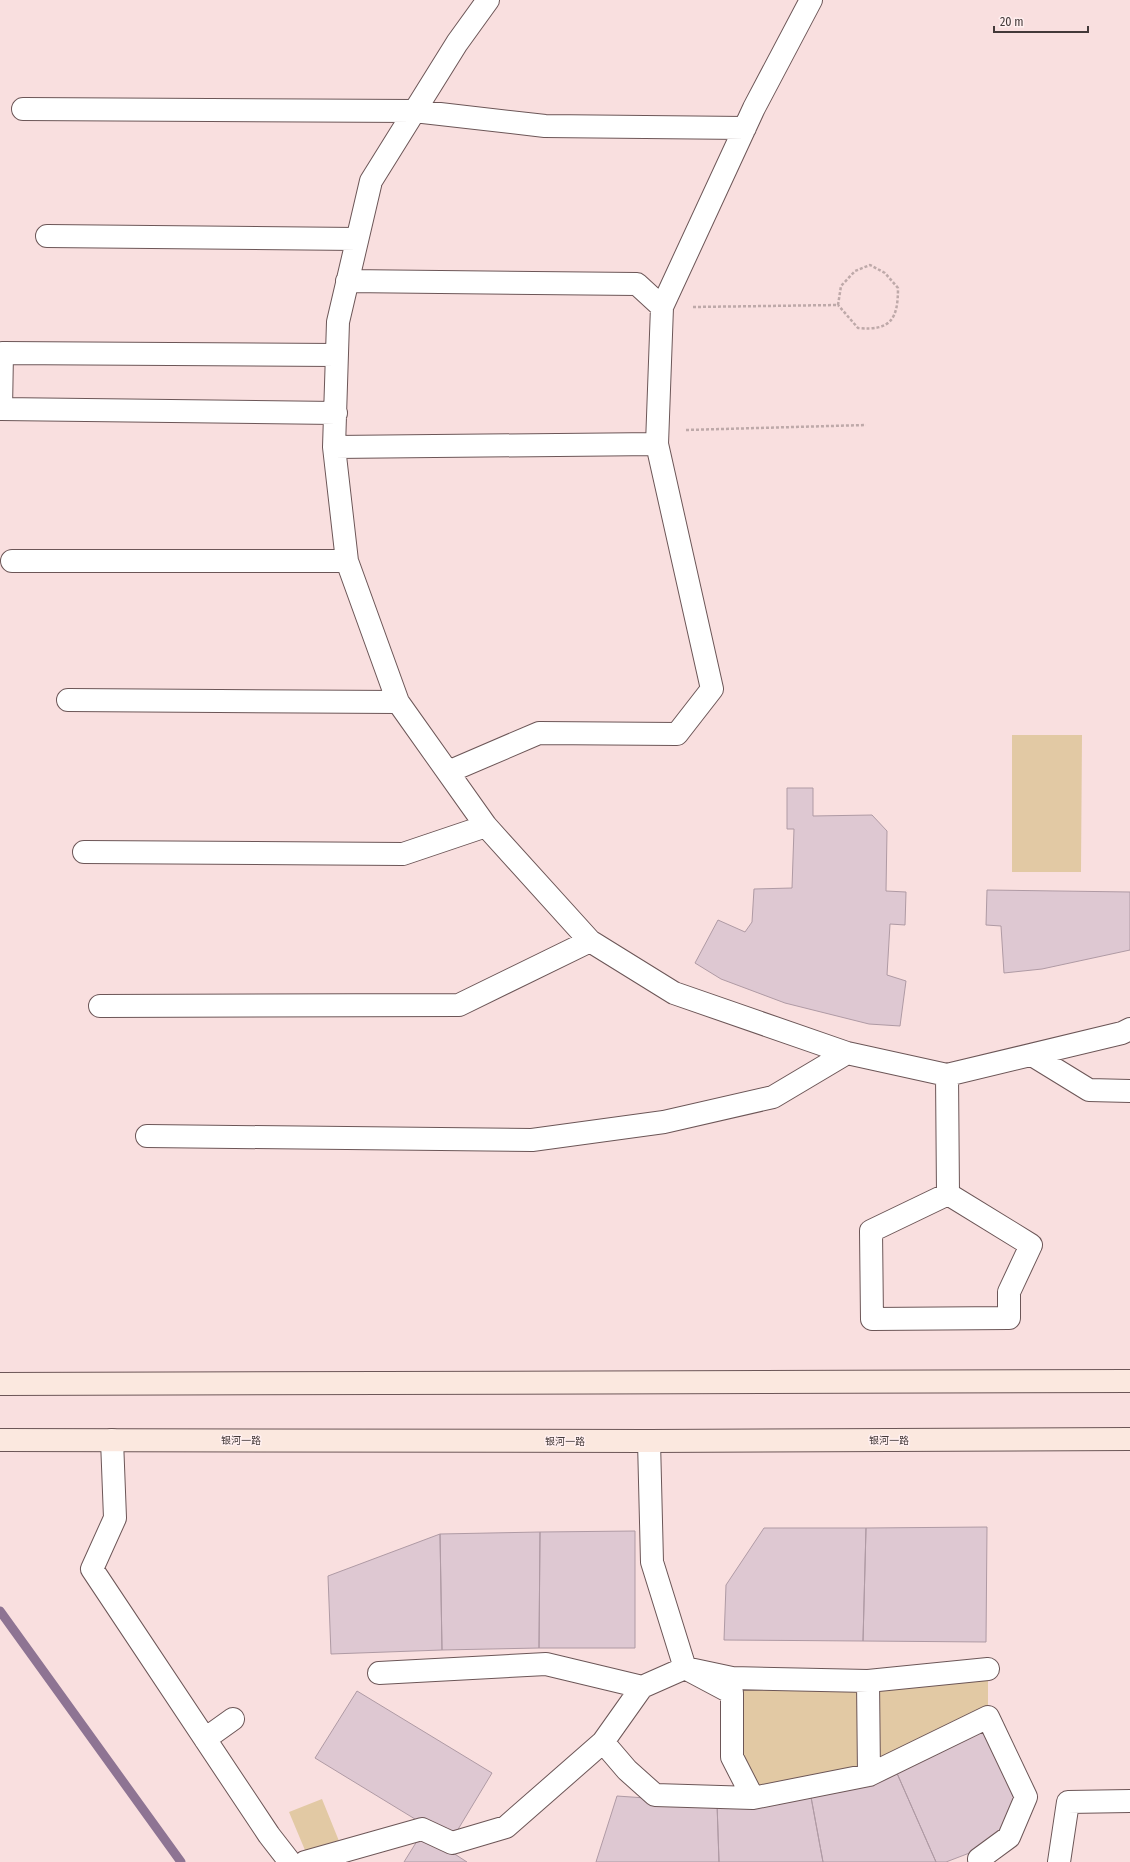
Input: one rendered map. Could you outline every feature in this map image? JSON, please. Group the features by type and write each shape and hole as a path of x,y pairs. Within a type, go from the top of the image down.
{"main road":[{"path":"0,1384 1130,1381"},
{"name":"银河一路","path":"0,1440 1130,1440"}],"street":[{"path":"488,0 457,43 371,181 338,322 334,447 347,561 398,702 486,826 590,941 674,993 847,1054 947,1075 1122,1033 1130,1029"},
{"path":"448,772 539,733 677,734 712,688 657,437 662,307 745,128 810,0"},
{"path":"23,109 414,111 546,126 745,128"},
{"path":"47,236 357,239"},
{"path":"347,281 637,284 662,307"},
{"path":"336,413 1,409 1,367 2,353 337,355"},
{"path":"334,447 657,437"},
{"path":"12,561 347,561"},
{"path":"68,700 398,702"},
{"path":"84,852 403,854 486,826"},
{"path":"100,1006 458,1005 590,941"},
{"path":"147,1136 532,1140 664,1122 773,1097 847,1054"},
{"path":"1032,1055 1088,1090 1130,1091"},
{"path":"947,1075 948,1194"},
{"path":"948,1194 1031,1245 1009,1292 1009,1318 872,1319 871,1231 948,1194"},
{"path":"112,1440 115,1518 92,1569 269,1835 290,1862"},
{"path":"648,1441 652,1562 686,1668 732,1693 732,1757 753,1798"},
{"path":"379,1673 546,1664 642,1687"},
{"path":"305,1862 422,1829 452,1843 506,1827 603,1742 642,1687 686,1668 732,1678 868,1681 988,1669"},
{"path":"868,1681 869,1775"},
{"path":"603,1742 627,1770 655,1795 753,1798 869,1775 988,1717 1026,1797 1008,1837 975,1861"},
{"path":"205,1739 233,1719"},
{"path":"1059,1862 1068,1802 1130,1801"}],"path":[{"path":"662,307 838,305 858,328 874,329 886,324 896,314 898,288 885,273 870,265 855,270 841,286 838,305"},
{"path":"657,437 866,425"}],"shaded area":[{"path":"1012,735 1082,735 1081,872 1012,872"},
{"path":"988,1669 988,1717 869,1775 753,1798 732,1757 732,1678"},
{"path":"322,1799 339,1841 307,1855 289,1812"}],"building":[{"path":"787,788 813,788 813,816 872,815 887,831 886,891 906,892 905,925 890,924 887,975 906,981 900,1026 869,1024 785,1003 721,979 695,963 718,920 745,932 752,922 754,889 792,888 794,829 787,829"},
{"path":"987,890 1130,892 1130,950 1042,969 1004,973 1001,926 986,925"},
{"path":"987,1527 986,1642 863,1641 866,1528"},
{"path":"764,1528 866,1528 863,1641 724,1640 726,1585"},
{"path":"635,1531 635,1648 539,1648 540,1532"},
{"path":"540,1532 539,1648 442,1650 440,1534"},
{"path":"440,1534 442,1650 331,1654 328,1576"},
{"path":"357,1691 492,1773 451,1841 315,1758"},
{"path":"981,1725 1018,1807 993,1844 946,1862 936,1862 896,1771"},
{"path":"896,1771 936,1862 823,1862 811,1797"},
{"path":"617,1796 717,1803 719,1862 596,1862"},
{"path":"811,1797 823,1862 719,1862 717,1803"},
{"path":"422,1833 467,1862 404,1862"}],"waterway":[{"path":"0,1611 181,1862"}]}
